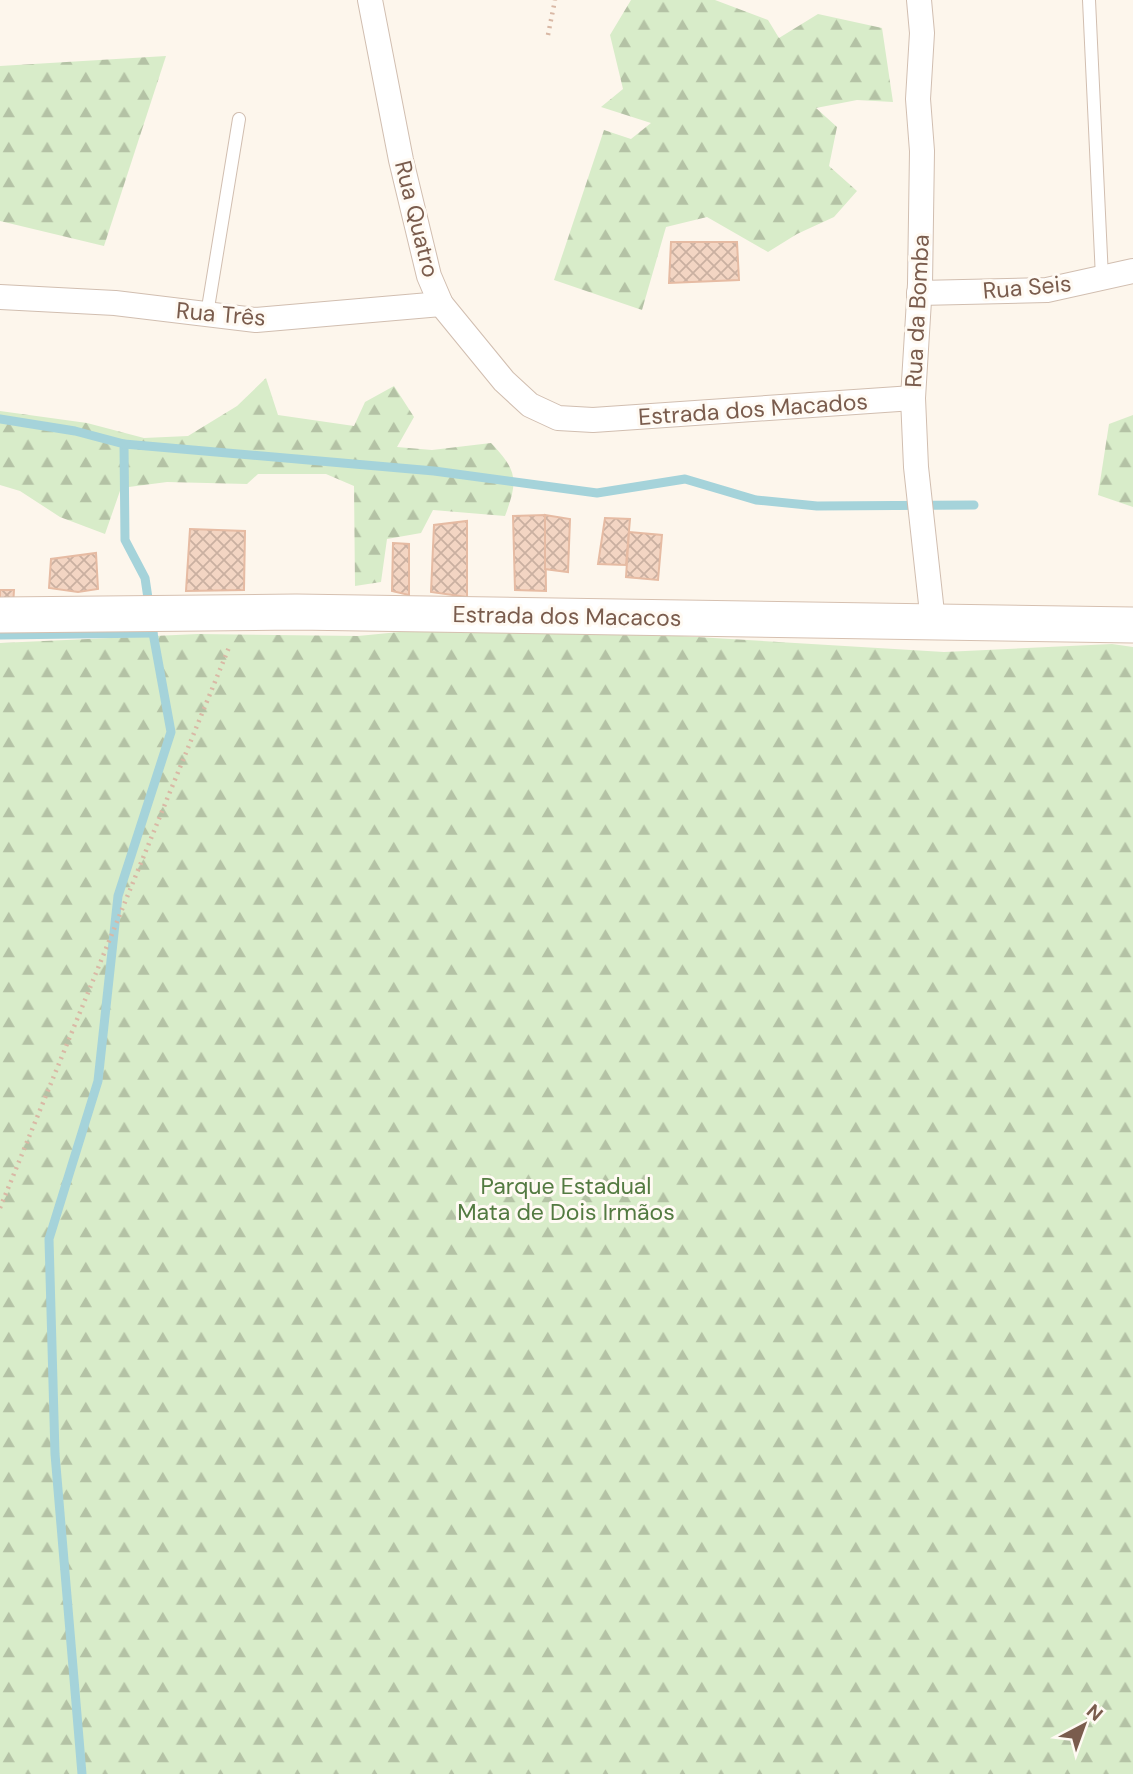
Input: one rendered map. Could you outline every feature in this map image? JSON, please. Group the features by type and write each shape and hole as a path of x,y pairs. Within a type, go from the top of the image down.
{"main road":[{"name":"Estrada dos Macacos","path":"0,615 243,612 1133,625"}],"street":[{"name":"Rua Quatro","path":"370,0 401,160 429,276 441,304 504,381 530,405"},
{"name":"Rua da Bomba","path":"919,0 918,99 922,151 919,293 913,398 918,487 933,622"},
{"name":"Rua Seis","path":"919,293 1047,289 1133,271"},
{"name":"Rua Três","path":"0,297 115,303 207,314 282,319 441,304"},
{"name":"Estrada dos Macados","path":"530,405 558,418 593,420 913,398"}],"lane":[{"path":"1089,0 1102,278"},
{"path":"207,314 239,119"}],"path":[{"path":"548,35 555,0"},
{"path":"0,1208 243,612"}],"green space":[{"path":"631,0 715,0 768,20 779,38 818,14 882,28 893,102 857,100 816,108 837,127 829,166 857,191 834,217 797,234 768,252 707,217 666,227 642,310 554,280 604,130 631,139 651,123 601,107 623,89 610,35"},
{"path":"166,56 104,246 0,221 0,66"},
{"path":"266,378 278,415 354,426 365,402 394,386 414,417 397,447 432,450 491,443 506,461 513,477 512,494 505,516 433,510 421,533 387,539 381,582 355,586 354,486 326,474 258,474 247,484 167,482 121,488 105,534 60,517 20,491 0,485 0,411 87,423 144,438 188,436 237,406"},
{"path":"1133,415 1133,507 1098,495 1109,424"},
{"name":"Parque Estadual Mata de Dois Irmãos","path":"481,624 944,652 1112,644 1133,647 1133,1774 0,1774 0,643 198,634 358,636"}],"building":[{"path":"671,242 737,242 739,280 669,283"},
{"path":"545,515 546,591 515,590 513,516"},
{"path":"545,515 570,519 568,572 545,569"},
{"path":"605,518 630,519 626,565 598,564"},
{"path":"467,521 467,597 431,592 434,525"},
{"path":"190,529 245,531 244,590 186,591"},
{"path":"629,532 662,535 658,580 626,577"},
{"path":"393,543 409,544 409,595 392,591"},
{"path":"96,553 98,589 78,592 49,588 51,559"},
{"path":"0,590 14,590 13,606 0,605"}],"waterway":[{"path":"0,419 75,431 124,444 125,540 145,578 149,605"},
{"path":"124,444 434,471 597,493 685,479 756,500 817,506 974,505"},
{"path":"82,1774 55,1454 49,1239 98,1081 118,896 171,732 151,622"},
{"path":"0,635 153,633"}]}
